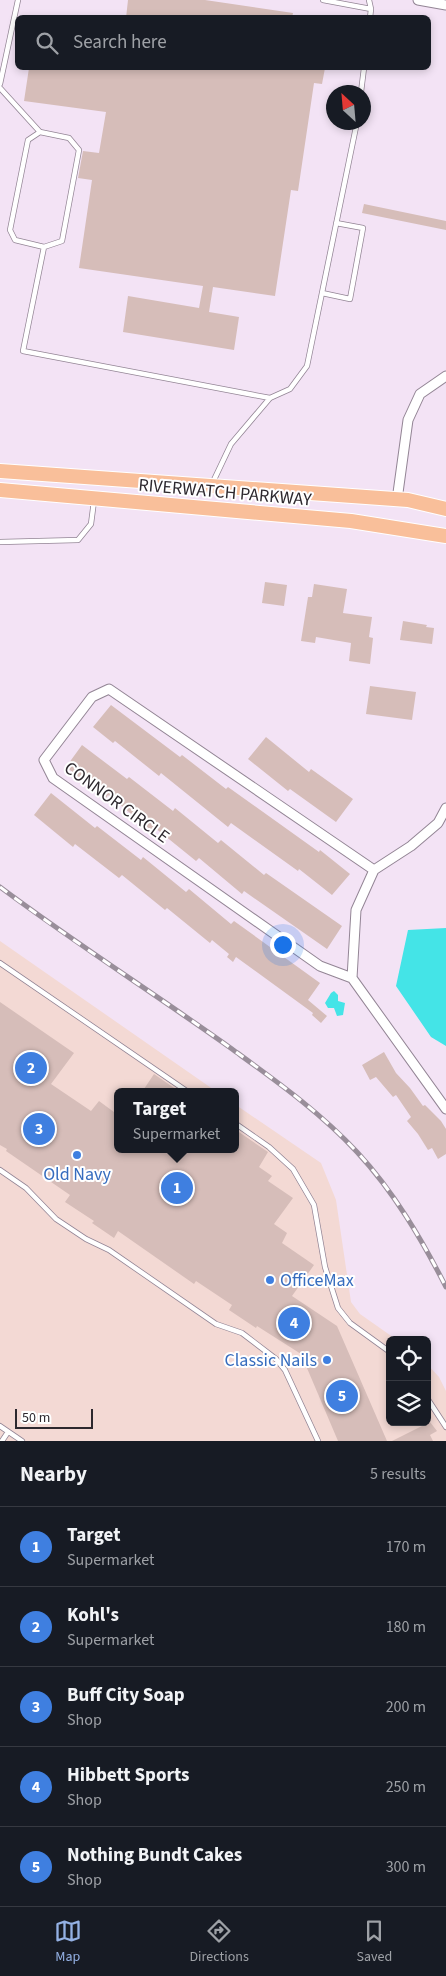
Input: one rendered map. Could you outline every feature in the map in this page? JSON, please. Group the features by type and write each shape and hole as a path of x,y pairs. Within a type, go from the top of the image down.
{"main road":[{"name":"RIVERWATCH PARKWAY","path":"0,471 397,500 446,509"},
{"name":"RIVERWATCH PARKWAY","path":"0,490 351,521 446,536"}],"street":[{"path":"418,0 446,5"},
{"path":"397,500 408,420 420,394 446,376"},
{"name":"CONNOR CIRCLE","path":"352,978 320,966 53,778 44,760 92,697 110,689 374,870"},
{"path":"446,808 438,823 411,846 374,870 356,910 352,978 446,1109"}],"lane":[{"path":"0,84 18,0"},
{"path":"322,0 371,9"},
{"path":"369,0 370,15"},
{"path":"362,85 364,70"},
{"path":"0,88 40,132 69,138 79,150 62,241 44,247 15,240 10,230 28,140 40,132"},
{"path":"211,486 231,444 270,398 290,389 307,366 355,130"},
{"path":"322,293 350,299 362,228 336,223"},
{"path":"44,247 23,351 270,398"},
{"path":"0,542 78,540 91,524 94,499"},
{"path":"0,963 182,1088"},
{"path":"239,1126 269,1147 293,1168 314,1204 325,1267 338,1308 350,1323 386,1349"},
{"path":"0,1170 26,1188 56,1219 86,1239 109,1250 216,1324 242,1333 276,1359 285,1370 318,1441"},
{"path":"431,1404 446,1427"},
{"path":"0,1426 22,1441"},
{"path":"2,1441 8,1432"}],"shaded area":[{"path":"0,941 211,1088 114,1088 114,1153 239,1153 239,1107 321,1163 336,1200 351,1302 360,1314 391,1336 386,1336 386,1426 431,1426 431,1368 439,1377 446,1391 446,1441 0,1441"}],"water":[{"path":"446,928 446,1046 431,1037 396,986 408,930"},
{"path":"334,991 338,995 338,1001 345,1003 343,1015 337,1016 334,1008 328,1008 325,1003"}],"building":[{"path":"128,0 205,0 293,13 293,15 126,15"},
{"path":"29,70 325,70 322,84 314,83 298,191 291,190 275,296 213,287 209,312 239,317 234,350 123,332 128,296 199,308 203,286 79,268 92,180 78,178 83,151 99,153 106,112 24,101"},
{"path":"364,204 446,221 446,230 362,213"},
{"path":"265,582 287,585 284,606 262,603"},
{"path":"314,584 347,589 343,613 372,617 369,637 373,638 370,664 349,661 351,643 316,637 315,643 301,641 308,597 312,597"},
{"path":"403,621 434,628 432,644 400,640"},
{"path":"370,686 416,692 412,720 366,714"},
{"path":"111,705 180,757 182,755 226,789 228,787 319,852 320,850 350,874 332,895 299,869 298,871 231,823 228,827 161,773 159,776 115,741 113,743 93,727"},
{"path":"266,737 309,772 311,769 353,799 336,822 290,789 288,791 248,759"},
{"path":"82,745 127,779 129,777 173,811 175,808 218,843 221,840 264,875 266,873 342,926 327,949 244,891 242,894 199,858 196,861 154,827 151,830 108,795 106,798 66,767"},
{"path":"51,793 95,828 97,826 141,860 143,857 186,892 189,889 231,924 234,921 320,983 308,1000 327,1016 321,1023 312,1015 313,1013 236,957 233,962 227,957 229,954 212,940 210,943 122,875 119,878 75,844 73,847 34,815"},
{"path":"0,1002 74,1053 51,1084 91,1111 99,1101 114,1112 114,1153 239,1153 239,1132 268,1152 259,1167 272,1176 268,1181 293,1198 274,1224 287,1233 282,1243 314,1265 292,1296 337,1326 387,1441 338,1441 301,1354 229,1310 232,1305 196,1281 194,1284 118,1231 114,1238 92,1223 94,1221 65,1202 70,1195 0,1145"},
{"path":"384,1052 396,1073 423,1106 425,1105 441,1121 446,1129 446,1154 438,1159 432,1148 428,1150 407,1121 411,1117 396,1095 393,1097 376,1077 370,1080 362,1065"},
{"path":"154,1074 174,1088 145,1088"},
{"path":"431,1423 437,1431 430,1435 433,1441 392,1441 422,1426 431,1426"}],"railway":[{"path":"0,887 265,1073 343,1137 395,1199 417,1233 446,1287"}],"place":[{"name":"Kohl's","path":"31,1068"},
{"name":"Buff City Soap","path":"39,1129"},
{"name":"Old Navy","path":"77,1155"},
{"name":"Target","path":"177,1188"},
{"name":"OfficeMax","path":"270,1280"},
{"name":"Hibbett Sports","path":"294,1323"},
{"name":"Classic Nails","path":"327,1360"},
{"name":"Nothing Bundt Cakes","path":"342,1396"}]}
